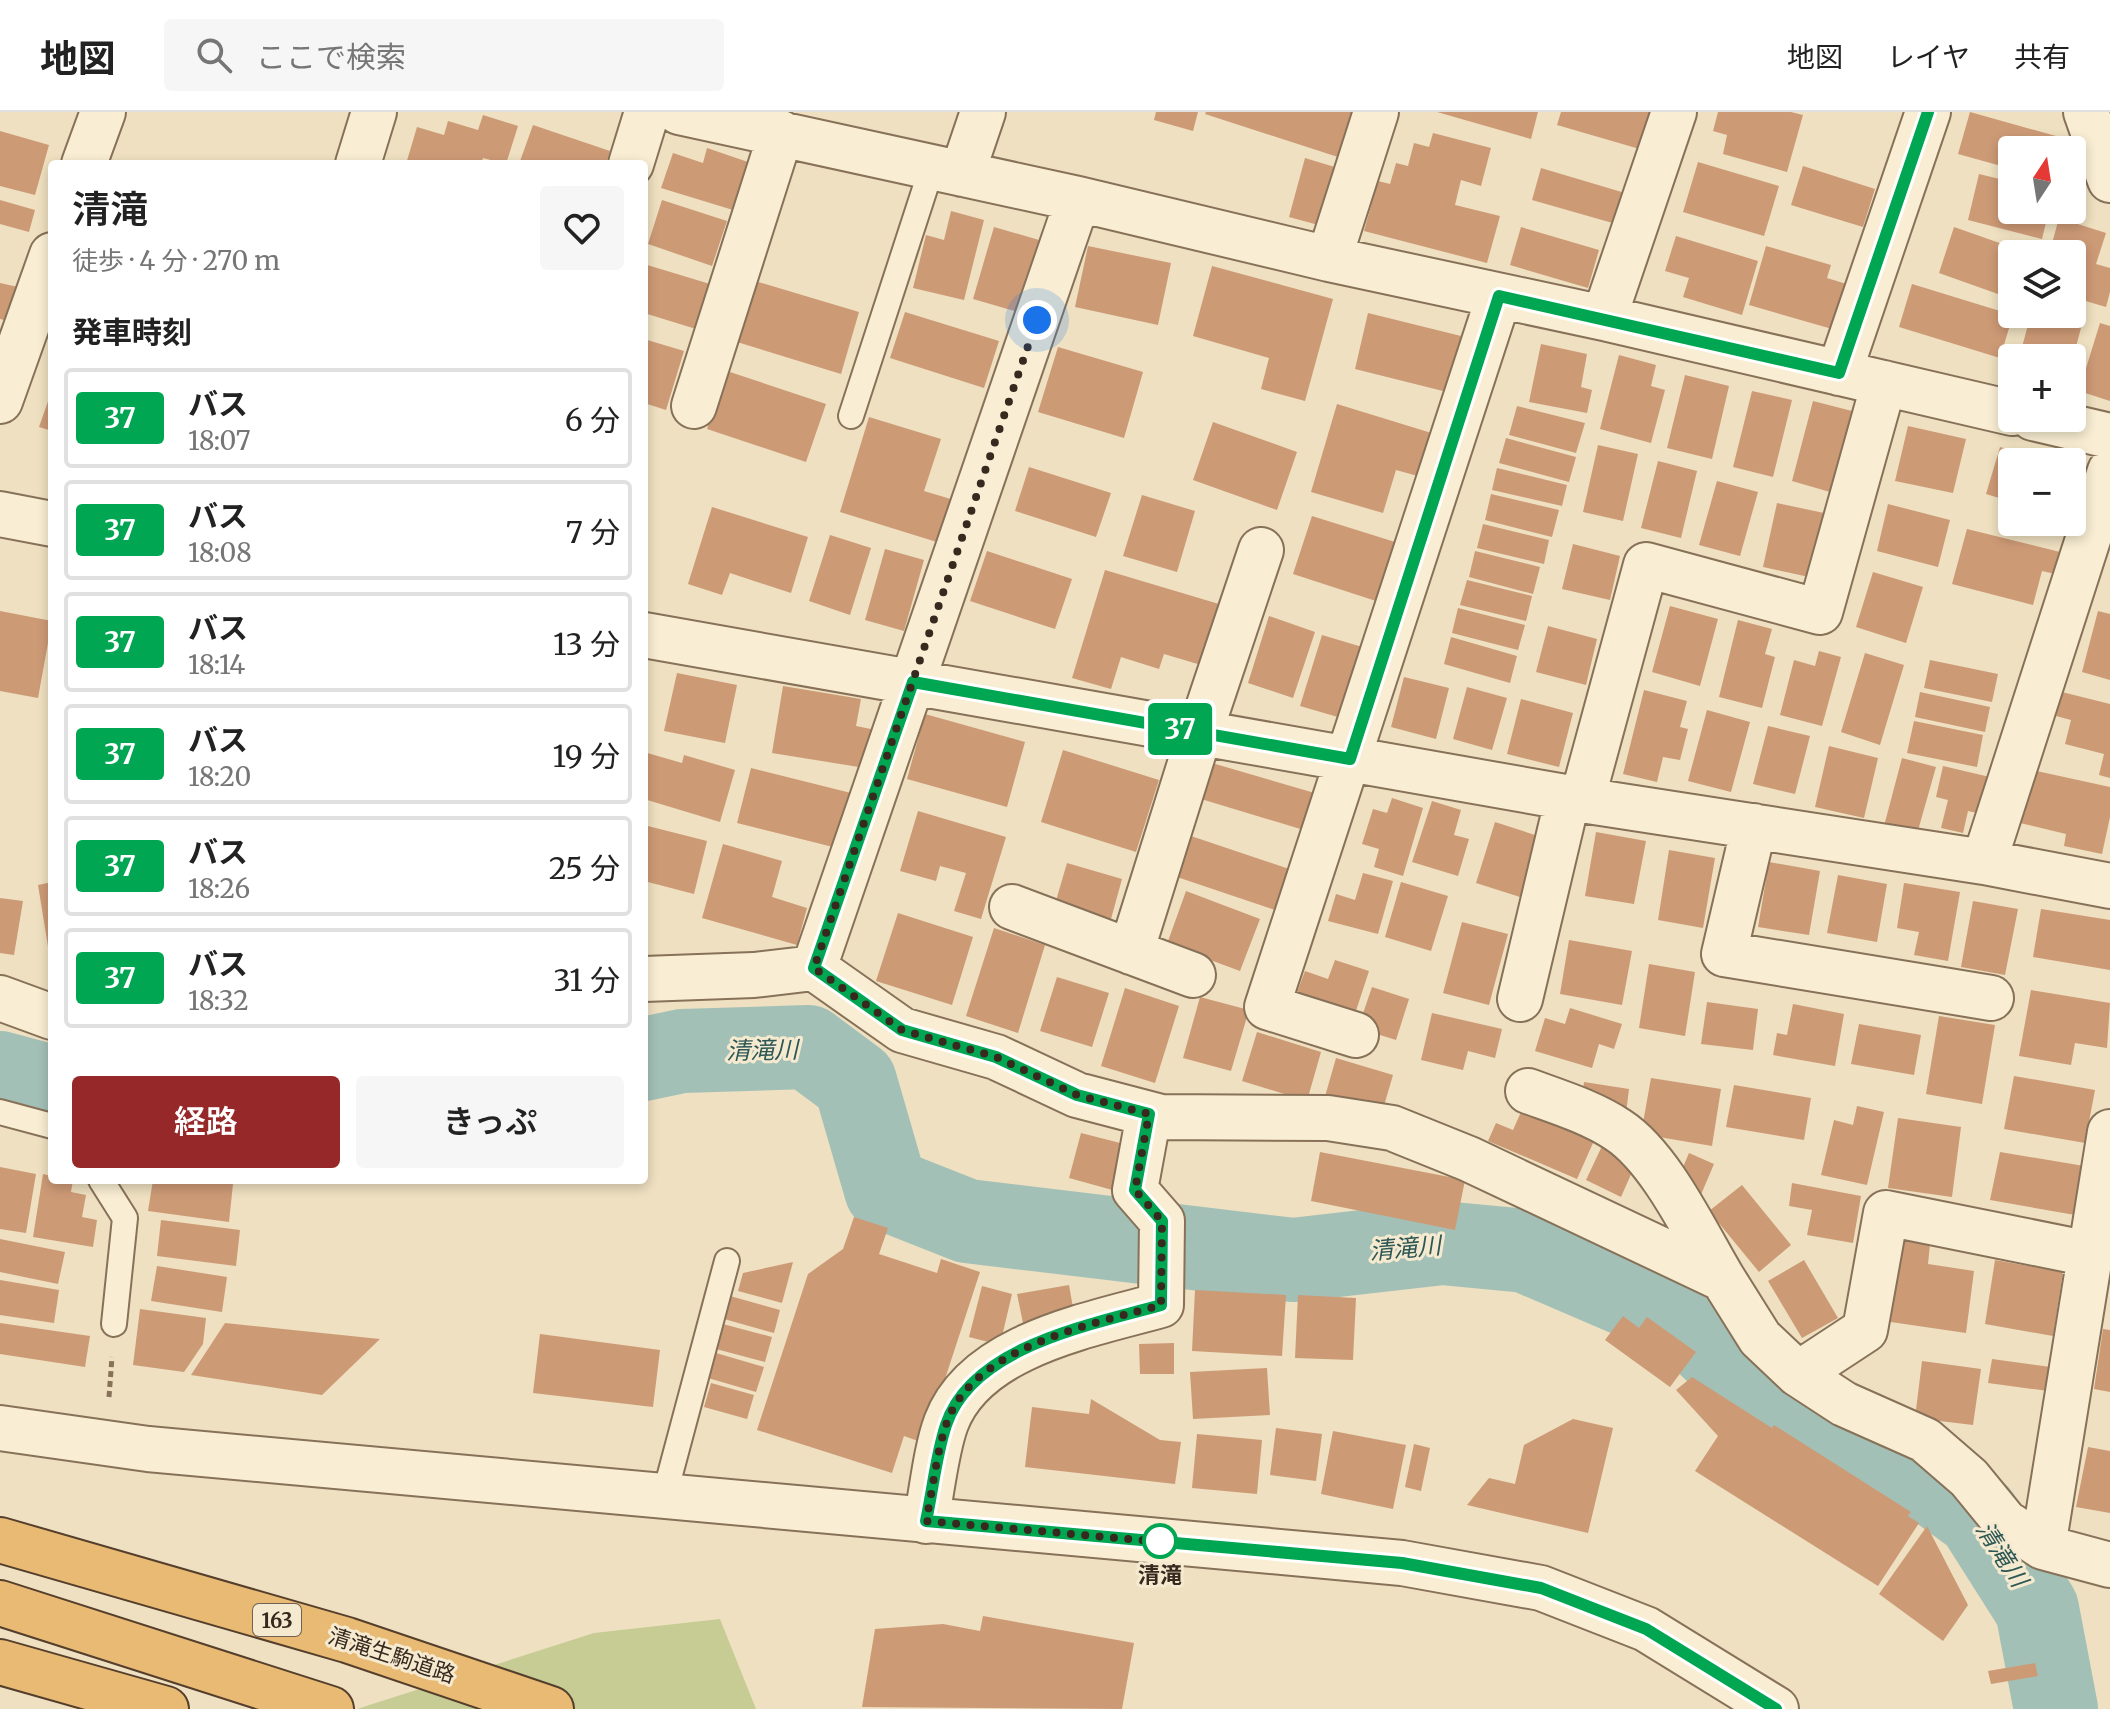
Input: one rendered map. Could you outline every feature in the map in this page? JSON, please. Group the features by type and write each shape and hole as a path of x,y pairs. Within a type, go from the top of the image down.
{"highway":[{"name":"清滝生駒道路","path":"0,1540 347,1640 551,1709"},
{"path":"0,1603 331,1709"},
{"path":"0,1662 156,1707"}],"street":[{"path":"85,160 103,112"},
{"path":"359,160 374,112"},
{"path":"632,160 647,112"},
{"path":"679,112 1078,199 1329,259 1604,318 1998,410"},
{"path":"947,170 983,112"},
{"path":"1329,259 1376,112"},
{"path":"1604,318 1674,112"},
{"path":"1839,373 1928,112"},
{"path":"2086,112 2110,180"},
{"path":"694,406 781,133"},
{"path":"814,968 1078,199"},
{"path":"0,401 48,266"},
{"path":"1356,1035 1267,1007 1499,296"},
{"path":"1520,999 1575,799 1646,565 1820,612 1884,383"},
{"path":"2086,430 2110,436"},
{"path":"1984,862 2110,471"},
{"path":"0,514 48,523"},
{"path":"1131,952 1261,550"},
{"path":"648,641 913,682 1575,799 1984,862 2110,886"},
{"path":"1754,826 1724,954 1991,998"},
{"path":"1012,907 1193,975"},
{"path":"648,979 754,975 814,968 902,1030 996,1057 1077,1095 1161,1117 1328,1118 1392,1128 1469,1159 1723,1279"},
{"path":"0,998 48,1016"},
{"path":"1528,1091 1592,1115 1620,1131 1650,1159 1760,1338 1798,1374 1844,1404 1925,1440 1969,1478 2005,1522 2043,1547 2110,1565"},
{"path":"926,1521 946,1423 965,1390 997,1364 1048,1337 1161,1305 1162,1221 1135,1190 1149,1114"},
{"path":"2043,1547 2110,1132"},
{"path":"1798,1374 1865,1330 1886,1213 2090,1254"},
{"path":"0,1428 148,1449 1402,1563 1541,1588 1646,1629 1776,1709"}],"lane":[{"path":"851,416 947,170"},
{"path":"0,1112 48,1125"},
{"path":"104,1184 125,1218 114,1324"},
{"path":"664,1497 727,1261"}],"green space":[{"path":"720,1619 756,1709 357,1709 594,1633"}],"building":[{"path":"1156,112 1198,112 1193,131 1154,120"},
{"path":"1206,112 1356,112 1341,158"},
{"path":"1437,112 1538,112 1531,139"},
{"path":"1561,112 1654,112 1643,150 1557,125"},
{"path":"1718,112 1791,112 1803,115 1787,172 1723,154 1727,135 1713,131"},
{"path":"1970,112 2056,136 1998,136 1998,165 1958,154"},
{"path":"483,115 518,126 507,160 407,160 417,127 444,135 448,121 478,130"},
{"path":"533,125 610,151 607,160 520,160"},
{"path":"0,131 49,145 35,195 0,186"},
{"path":"1433,133 1491,148 1481,186 1461,180 1455,205 1500,216 1487,263 1364,231 1378,181 1390,184 1396,163 1408,166 1414,143 1429,147"},
{"path":"707,148 748,162 733,210 661,188 673,153 703,163"},
{"path":"1305,158 1338,168 1322,226 1289,217"},
{"path":"1698,162 1779,186 1764,236 1683,212"},
{"path":"1803,166 1875,189 1863,227 1791,205"},
{"path":"1541,168 1625,193 1616,224 1532,200"},
{"path":"1979,174 1998,179 1998,224 2046,224 2042,239 1968,220"},
{"path":"0,200 35,210 29,232 0,224"},
{"path":"662,200 727,221 712,266 648,244"},
{"path":"951,211 984,220 964,300 913,288 926,235 944,240"},
{"path":"2057,224 2078,224 2106,233 2096,264 2110,268 2110,292 2106,307 2086,301 2086,240 2053,240"},
{"path":"994,227 1039,240 1018,312 973,299"},
{"path":"1521,227 1599,250 1588,288 1510,265"},
{"path":"1954,227 1998,242 1998,294 1939,273"},
{"path":"1676,236 1758,261 1742,315 1683,297 1689,278 1665,271"},
{"path":"1088,246 1171,263 1158,325 1075,307"},
{"path":"1766,246 1831,265 1827,278 1853,286 1839,331 1749,305"},
{"path":"648,265 710,284 696,329 648,314"},
{"path":"1212,266 1333,299 1305,401 1261,389 1269,358 1193,336"},
{"path":"755,281 859,312 841,374 737,342"},
{"path":"0,283 18,287 9,321 0,319"},
{"path":"1912,284 1998,310 1998,328 2009,328 2004,344 1998,344 1998,357 1899,327"},
{"path":"905,312 999,341 984,388 890,358"},
{"path":"1368,313 1461,336 1447,392 1355,369"},
{"path":"2100,323 2110,326 2110,401 2086,393 2086,368"},
{"path":"2027,328 2081,328 2077,344 2023,344"},
{"path":"648,340 684,351 666,410 648,404"},
{"path":"1541,344 1587,354 1581,387 1592,390 1587,413 1529,402"},
{"path":"1058,347 1143,372 1124,438 1038,412"},
{"path":"1619,355 1656,365 1651,386 1665,390 1651,443 1600,429"},
{"path":"727,371 826,404 806,462 707,429"},
{"path":"1685,375 1729,386 1712,459 1667,448"},
{"path":"1752,391 1792,400 1773,477 1733,467"},
{"path":"48,401 48,430 39,427"},
{"path":"1813,401 1852,411 1830,492 1792,481"},
{"path":"1337,404 1438,435 1425,478 1396,470 1383,513 1311,492"},
{"path":"1517,406 1585,423 1576,453 1509,435"},
{"path":"869,417 941,439 924,491 954,500 940,543 840,512"},
{"path":"1213,422 1297,452 1277,510 1193,480"},
{"path":"1908,426 1966,439 1953,493 1895,481"},
{"path":"1506,438 1576,457 1569,482 1499,463"},
{"path":"1598,445 1638,454 1623,521 1583,512"},
{"path":"1998,454 1998,498 1986,494"},
{"path":"1658,461 1697,471 1681,538 1641,528"},
{"path":"1029,467 1111,493 1096,537 1015,511"},
{"path":"1497,468 1567,485 1562,506 1492,490"},
{"path":"1717,481 1758,492 1740,556 1699,545"},
{"path":"1491,494 1559,510 1552,537 1485,520"},
{"path":"1142,495 1195,511 1177,572 1123,556"},
{"path":"1777,503 1824,513 1809,577 1763,567"},
{"path":"1888,504 1950,520 1938,567 1877,551"},
{"path":"712,507 808,537 791,593 730,573 722,595 688,584"},
{"path":"1312,516 1395,542 1376,601 1293,574"},
{"path":"1483,524 1549,540 1544,564 1477,548"},
{"path":"1967,529 2060,552 2055,574 2042,571 2033,605 1952,584"},
{"path":"830,535 871,548 850,615 809,601"},
{"path":"1573,544 1620,556 1610,600 1562,589"},
{"path":"885,549 924,560 904,631 865,620"},
{"path":"987,551 1072,579 1055,629 970,601"},
{"path":"1475,551 1540,567 1533,594 1469,577"},
{"path":"1105,570 1219,604 1201,665 1164,654 1159,669 1121,657 1111,689 1072,678"},
{"path":"1873,572 1923,587 1906,643 1856,627"},
{"path":"1467,580 1532,596 1526,621 1460,605"},
{"path":"1670,606 1718,619 1700,686 1652,672"},
{"path":"1458,608 1525,625 1518,650 1452,633"},
{"path":"0,611 48,620 48,643 38,698 0,691"},
{"path":"2098,611 2110,614 2110,680 2082,672"},
{"path":"1269,616 1315,632 1293,698 1248,683"},
{"path":"1738,620 1772,629 1765,654 1775,657 1762,708 1719,697"},
{"path":"1548,626 1597,639 1586,685 1536,672"},
{"path":"1322,635 1369,649 1348,720 1300,706"},
{"path":"1451,637 1517,656 1510,683 1444,664"},
{"path":"1819,651 1841,657 1822,726 1780,715 1794,660 1815,666"},
{"path":"1865,653 1904,665 1880,745 1841,732"},
{"path":"1930,660 1998,674 1992,702 1924,688"},
{"path":"677,673 737,685 725,743 664,731"},
{"path":"1404,677 1449,688 1436,739 1391,727"},
{"path":"783,686 861,699 856,726 871,729 865,768 772,753"},
{"path":"1467,687 1507,698 1492,750 1453,739"},
{"path":"1644,690 1687,701 1680,727 1688,729 1680,760 1663,757 1657,782 1623,774"},
{"path":"1920,692 1990,707 1985,732 1915,717"},
{"path":"2062,692 2110,704 2110,778 2099,775 2104,754 2065,744 2071,720 2056,716"},
{"path":"1521,699 1573,713 1559,767 1507,754"},
{"path":"1707,710 1750,722 1731,792 1688,781"},
{"path":"925,714 1025,742 1007,807 907,779"},
{"path":"1914,721 1983,735 1977,767 1907,753"},
{"path":"1768,726 1810,736 1795,794 1753,784"},
{"path":"1829,746 1878,758 1864,818 1815,807"},
{"path":"1063,750 1159,780 1136,852 1041,822"},
{"path":"648,753 682,763 684,755 735,770 720,822 648,800"},
{"path":"1902,758 1936,767 1917,834 1884,826"},
{"path":"1212,763 1318,794 1307,831 1201,799"},
{"path":"1943,766 1994,778 1986,815 1968,811 1963,833 1941,828 1948,800 1936,797"},
{"path":"751,768 855,794 841,849 737,823"},
{"path":"2032,770 2110,787 2110,817 2102,854 2064,846 2066,834 2020,823"},
{"path":"1392,798 1423,808 1403,876 1374,867 1379,849 1362,844 1373,809 1387,813"},
{"path":"1432,801 1461,810 1454,835 1469,839 1458,876 1412,862"},
{"path":"918,811 1006,837 981,919 954,911 966,873 940,866 936,881 900,871"},
{"path":"1495,822 1538,836 1520,897 1476,883"},
{"path":"648,826 707,841 694,894 648,882"},
{"path":"1596,832 1646,841 1634,904 1585,896"},
{"path":"1191,836 1298,872 1284,913 1177,877"},
{"path":"723,844 782,861 772,897 807,908 797,945 702,918"},
{"path":"1669,850 1715,858 1703,928 1658,920"},
{"path":"1769,862 1820,871 1809,935 1758,927"},
{"path":"1067,863 1122,879 1111,919 1055,904"},
{"path":"1363,873 1393,881 1378,934 1328,921 1336,894 1355,900"},
{"path":"1838,875 1887,884 1877,942 1827,933"},
{"path":"1401,882 1448,896 1431,951 1385,937"},
{"path":"48,883 48,947 38,885"},
{"path":"1904,883 1960,892 1948,961 1914,955 1919,932 1897,928"},
{"path":"1186,891 1260,919 1240,971 1167,944"},
{"path":"0,898 23,901 14,955 0,953"},
{"path":"1973,901 2018,909 2005,975 1961,967"},
{"path":"2041,909 2110,920 2110,970 2033,957"},
{"path":"898,913 973,937 952,1005 876,981"},
{"path":"1462,922 1508,934 1489,1005 1443,993"},
{"path":"994,928 1045,945 1018,1033 966,1016"},
{"path":"1569,940 1632,951 1622,1005 1560,994"},
{"path":"1335,960 1369,971 1352,1023 1293,1003 1305,971 1328,979"},
{"path":"1649,964 1695,972 1685,1036 1639,1028"},
{"path":"1057,977 1109,993 1092,1047 1040,1031"},
{"path":"1372,987 1409,999 1396,1040 1358,1028"},
{"path":"1125,988 1179,1006 1155,1083 1101,1066"},
{"path":"2031,990 2110,1003 2107,1048 2075,1043 2071,1065 2019,1056"},
{"path":"1200,997 1249,1010 1231,1071 1183,1058"},
{"path":"1707,1002 1758,1009 1753,1050 1701,1044"},
{"path":"1793,1004 1844,1014 1835,1066 1773,1055 1777,1033 1787,1035"},
{"path":"1570,1008 1622,1024 1614,1049 1599,1044 1592,1068 1535,1051 1545,1018 1565,1024"},
{"path":"1432,1013 1502,1029 1495,1058 1468,1051 1463,1070 1421,1060"},
{"path":"1939,1016 1995,1025 1982,1104 1926,1094"},
{"path":"1859,1024 1921,1035 1914,1075 1851,1064"},
{"path":"1257,1032 1321,1052 1307,1101 1242,1081"},
{"path":"1336,1058 1393,1075 1381,1116 1324,1100"},
{"path":"2014,1076 2095,1090 2085,1143 2004,1129"},
{"path":"1651,1078 1721,1089 1712,1146 1641,1134"},
{"path":"1584,1082 1629,1089 1626,1113 1581,1107"},
{"path":"1734,1085 1811,1098 1804,1140 1726,1127"},
{"path":"1525,1103 1597,1134 1577,1179 1488,1141 1496,1123 1513,1130"},
{"path":"1857,1106 1884,1112 1867,1185 1821,1175 1834,1120 1853,1125"},
{"path":"1898,1118 1961,1127 1952,1197 1888,1188"},
{"path":"1081,1133 1128,1145 1116,1191 1069,1178"},
{"path":"1602,1146 1636,1163 1621,1197 1586,1180"},
{"path":"1320,1152 1465,1180 1455,1230 1311,1201"},
{"path":"2000,1152 2084,1166 2075,1215 1990,1200"},
{"path":"1689,1153 1714,1164 1700,1197 1675,1186"},
{"path":"0,1167 36,1174 26,1233 0,1229"},
{"path":"43,1174 48,1175 48,1184 72,1184 71,1192 86,1195 82,1217 97,1220 93,1247 33,1237"},
{"path":"1792,1183 1861,1196 1853,1243 1807,1235 1812,1210 1789,1206"},
{"path":"152,1184 233,1184 229,1222 148,1211"},
{"path":"1742,1185 1791,1245 1759,1272 1709,1211"},
{"path":"854,1217 888,1228 879,1254 937,1273 941,1259 980,1272 924,1443 904,1436 892,1473 757,1430 808,1274 843,1249"},
{"path":"161,1220 240,1230 236,1266 157,1256"},
{"path":"0,1239 65,1252 58,1284 0,1272"},
{"path":"1896,1239 1930,1244 1928,1264 1974,1271 1966,1333 1884,1321"},
{"path":"1804,1260 1838,1318 1802,1338 1768,1281"},
{"path":"1995,1260 2063,1272 2053,1336 1985,1324"},
{"path":"793,1262 782,1303 738,1291 743,1273"},
{"path":"157,1266 227,1277 222,1312 151,1301"},
{"path":"0,1280 59,1290 54,1323 0,1315"},
{"path":"1069,1285 1075,1319 1024,1328 1017,1294"},
{"path":"982,1286 1012,1294 1000,1345 969,1337"},
{"path":"1195,1290 1286,1295 1282,1356 1192,1351"},
{"path":"1298,1295 1356,1298 1353,1360 1295,1358"},
{"path":"730,1296 780,1310 774,1333 724,1319"},
{"path":"140,1309 206,1318 203,1344 184,1372 133,1365"},
{"path":"1623,1316 1639,1328 1647,1317 1696,1352 1670,1387 1605,1340"},
{"path":"0,1323 90,1336 85,1367 0,1354"},
{"path":"225,1323 380,1339 322,1395 191,1375"},
{"path":"723,1324 772,1337 765,1362 716,1349"},
{"path":"2103,1329 2110,1330 2110,1392 2094,1389"},
{"path":"540,1334 660,1350 653,1407 533,1393"},
{"path":"1174,1343 1174,1374 1140,1374 1139,1344"},
{"path":"716,1353 764,1367 756,1392 708,1378"},
{"path":"1992,1359 2051,1367 2048,1391 1988,1383"},
{"path":"1922,1361 1981,1369 1973,1425 1915,1418"},
{"path":"1267,1368 1270,1415 1193,1419 1190,1372"},
{"path":"1692,1377 1911,1512 1908,1516 1919,1523 1878,1586 1695,1471 1718,1436 1676,1390"},
{"path":"711,1383 754,1395 747,1419 704,1407"},
{"path":"1091,1399 1160,1440 1181,1442 1175,1484 1025,1467 1032,1407 1089,1414"},
{"path":"1573,1419 1613,1428 1588,1533 1467,1505 1489,1478 1515,1484 1524,1445"},
{"path":"1276,1428 1322,1434 1316,1481 1270,1475"},
{"path":"1333,1431 1406,1445 1393,1509 1321,1494"},
{"path":"1197,1434 1262,1440 1257,1494 1192,1488"},
{"path":"1414,1444 1430,1448 1421,1491 1405,1487"},
{"path":"2088,1447 2110,1451 2110,1513 2076,1507"},
{"path":"1927,1526 1968,1605 1943,1641 1879,1594"},
{"path":"983,1616 1134,1643 1122,1709 862,1707 875,1629 943,1624 980,1631"},
{"path":"2035,1663 2038,1676 1991,1684 1988,1671"}],"waterway":[{"name":"清滝川","path":"648,1058 682,1051 808,1047 855,1082 886,1189 967,1221 1293,1260 1442,1243 1526,1251 1682,1318 1764,1397 1893,1454 1978,1516 2037,1609 2056,1709"},
{"name":"清滝川","path":"0,1073 48,1086"}],"bus line":[{"name":"37","path":"1776,1709 1646,1629 1541,1588 1402,1563 926,1521 946,1423 965,1390 997,1364 1048,1337 1161,1305 1162,1221 1135,1190 1149,1114 1077,1095 996,1057 902,1030 814,968 913,682 1350,759 1499,296 1839,373 1928,112"}],"place":[{"name":"清滝","path":"1160,1541"}],"route":[{"path":"1037,320 814,968 902,1030 996,1057 1077,1095 1149,1114 1135,1190 1162,1221 1161,1305 1048,1337 997,1364 965,1390 946,1423 926,1521 1160,1541"}]}
